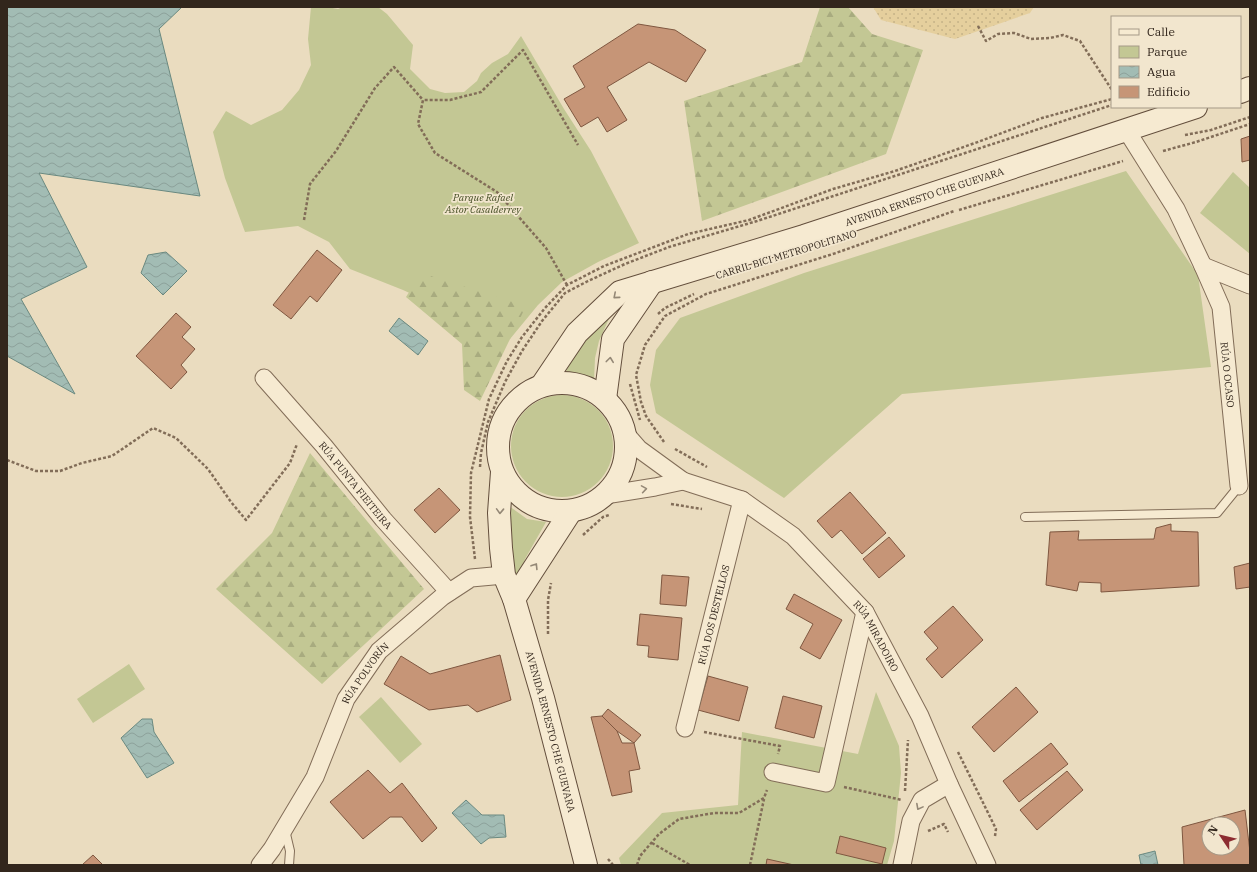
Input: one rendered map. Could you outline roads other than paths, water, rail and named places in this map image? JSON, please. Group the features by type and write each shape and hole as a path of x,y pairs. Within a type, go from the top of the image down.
{"main road":[{"name":"AVENIDA ERNESTO CHE GUEVARA","path":"542,385 577,333 620,292 804,236 1193,108"},
{"path":"605,399 613,339 652,282"},
{"path":"564,382 586,387 605,399 618,414 634,428 626,450 624,466 616,482 605,495 589,505 571,511 549,510 530,503 513,490 502,472 497,451 499,430 508,410 523,394 542,385 564,382"},
{"name":"AVENIDA ERNESTO CHE GUEVARA","path":"502,472 499,513 504,575 514,599 543,698 586,865"},
{"path":"514,599 571,511"}],"street":[{"name":"RÚA O OCASO","path":"1127,130 1176,209 1220,306 1239,486"},
{"path":"1203,266 1250,285"},
{"name":"RÚA PUNTA FIEITEIRA","path":"264,378 324,446 383,519 449,592"},
{"name":"RÚA MIRADOIRO","path":"634,428 639,449 684,481 742,500 793,536 865,612 920,716 949,784 987,865"},
{"name":"RÚA MIRADOIRO","path":"605,495 684,481"},
{"name":"RÚA DOS DESTELLOS","path":"684,728 742,500"},
{"name":"RÚA POLVORÍN","path":"260,865 315,777 346,699 379,651 442,597 471,578 504,575"},
{"path":"773,772 826,783 865,612"},
{"path":"902,865 911,820 922,800 949,784"}],"lane":[{"path":"1025,517 1217,513 1239,486"},
{"path":"284,828 290,851 289,865"}],"water":[{"path":"7,7 182,7 159,29 200,196 39,173 87,267 21,299 75,394 7,356"},
{"path":"166,252 187,271 163,295 141,273 148,255"},
{"path":"399,318 428,341 418,355 389,331"},
{"path":"142,719 152,719 154,732 174,763 147,778 121,738"},
{"path":"466,800 482,815 504,815 506,837 489,838 481,844 452,813"},
{"path":"1155,851 1158,865 1141,865 1139,855"}],"park label":[{"name":"Parque Rafael Astor Casalderrey","path":"483,202"}]}
